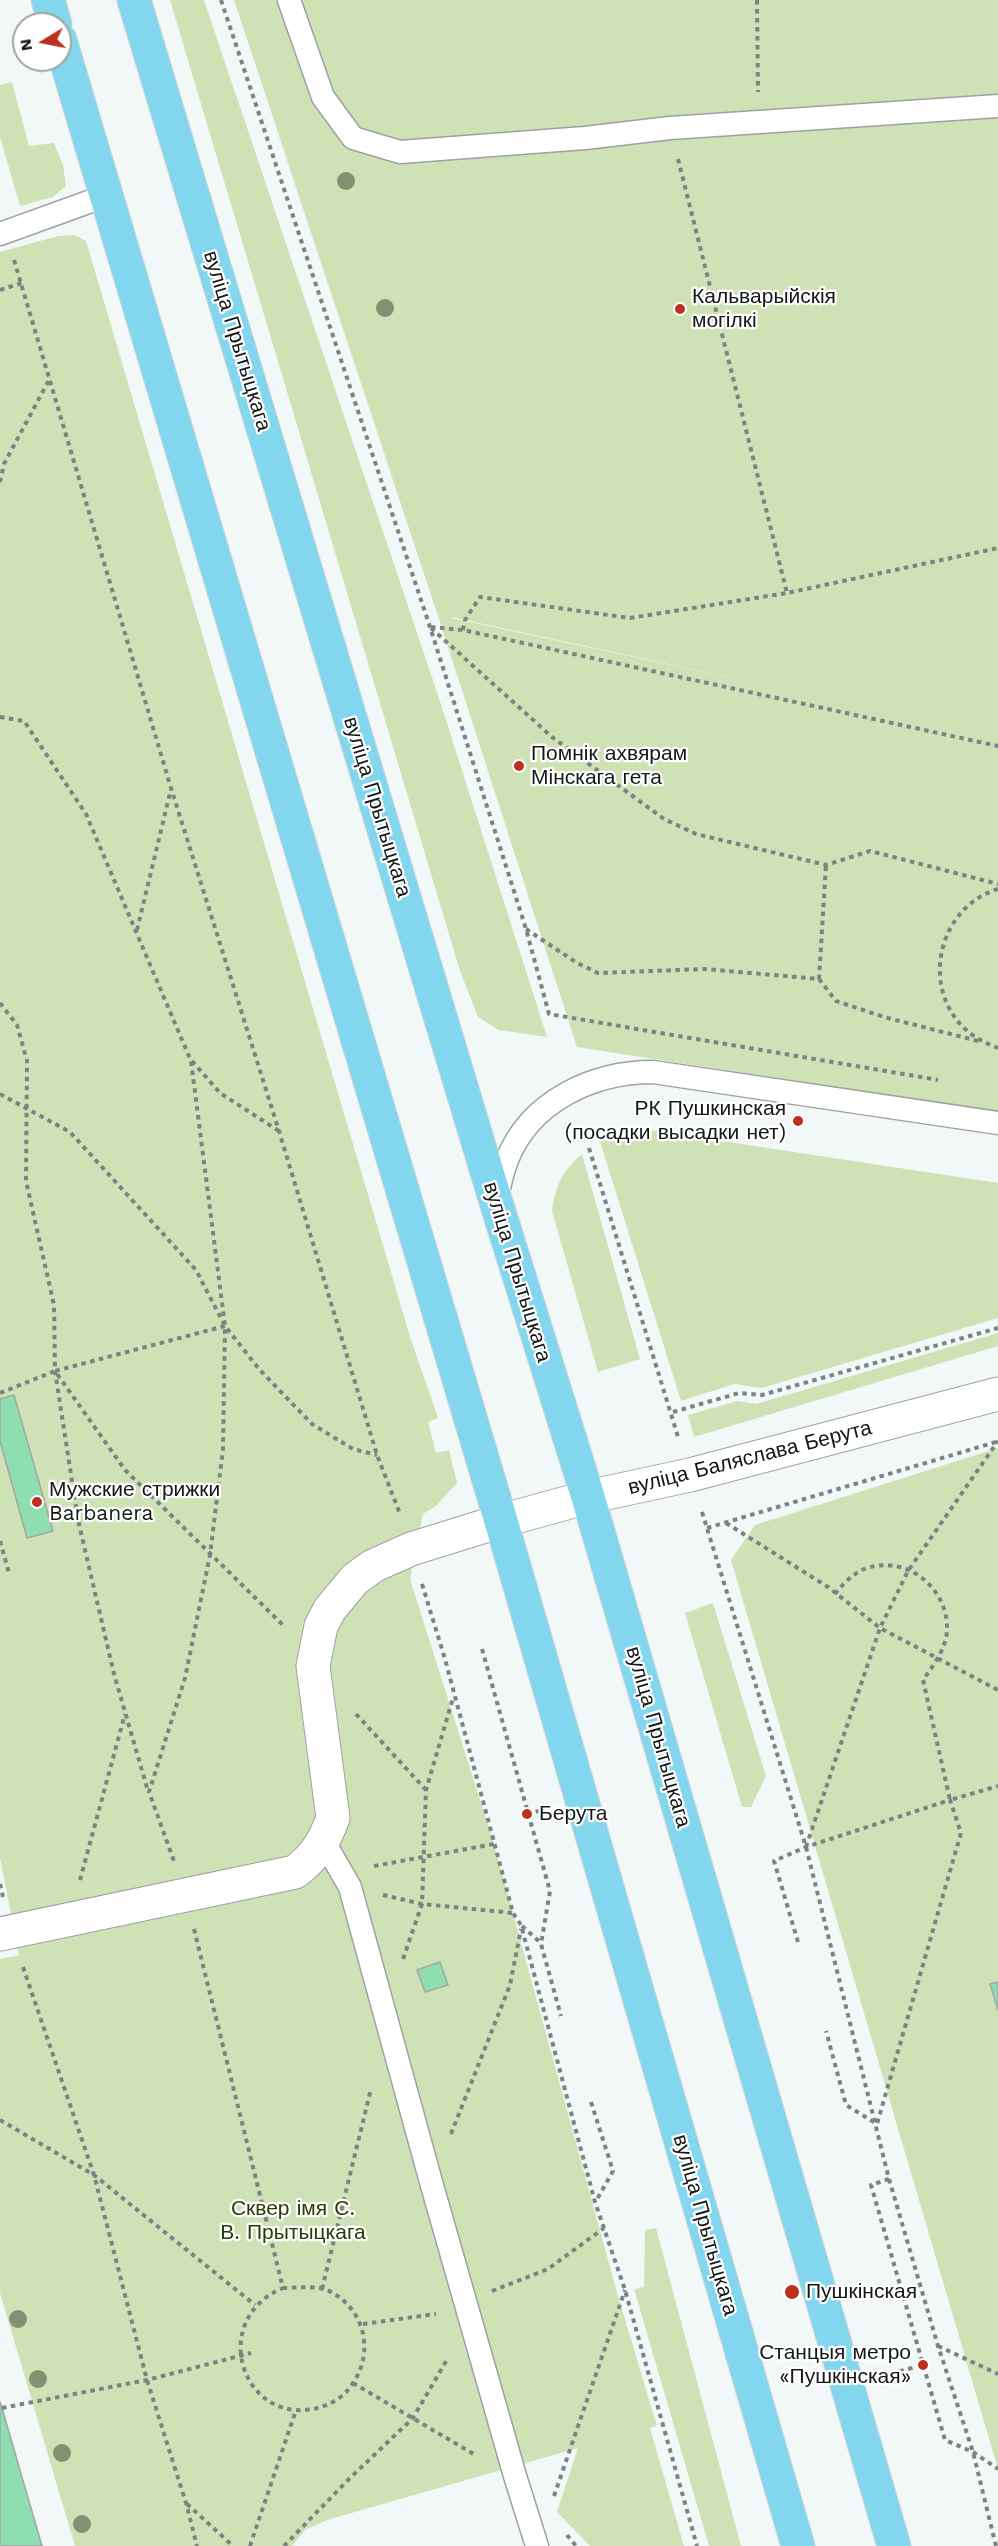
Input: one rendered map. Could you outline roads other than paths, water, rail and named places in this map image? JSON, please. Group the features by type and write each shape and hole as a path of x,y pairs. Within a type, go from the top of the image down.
{"main road":[{"name":"вуліца Прытыцкага","path":"134,0 495,1202 588,1497 894,2546"},
{"name":"вуліца Прытыцкага","path":"70,72 501,1521 798,2546"}],"street":[{"name":"вуліца Баляслава Берута","path":"324,1842 333,1818 313,1666 321,1626 330,1609 355,1579 373,1566 411,1549 588,1497 690,1476 998,1394"},
{"path":"10,1945 185,1897 295,1872 310,1860 324,1842"}],"lane":[{"path":"289,0 323,97 353,138 400,152 585,138 670,128 998,106"},
{"path":"0,234 108,195"},
{"path":"495,1202 506,1161 516,1141 533,1120 569,1090 598,1078 624,1072 653,1072 998,1124"},
{"path":"324,1842 350,1887 431,2182 537,2546"}],"place":[{"name":"Кальварыйскія могілкі","path":"680,309"},
{"name":"Помнік ахвярам Мінскага гета","path":"519,766"},
{"name":"РК Пушкинская (посадки высадки нет)","path":"798,1121"},
{"name":"Мужские стрижки Barbanera","path":"37,1502"},
{"name":"Берута","path":"527,1814"},
{"name":"Пушкінская","path":"792,2292"},
{"name":"Станцыя метро «Пушкінская»","path":"923,2365"}],"park label":[{"name":"Сквер імя С. В. Прытыцкага","path":"293,2221"}]}
